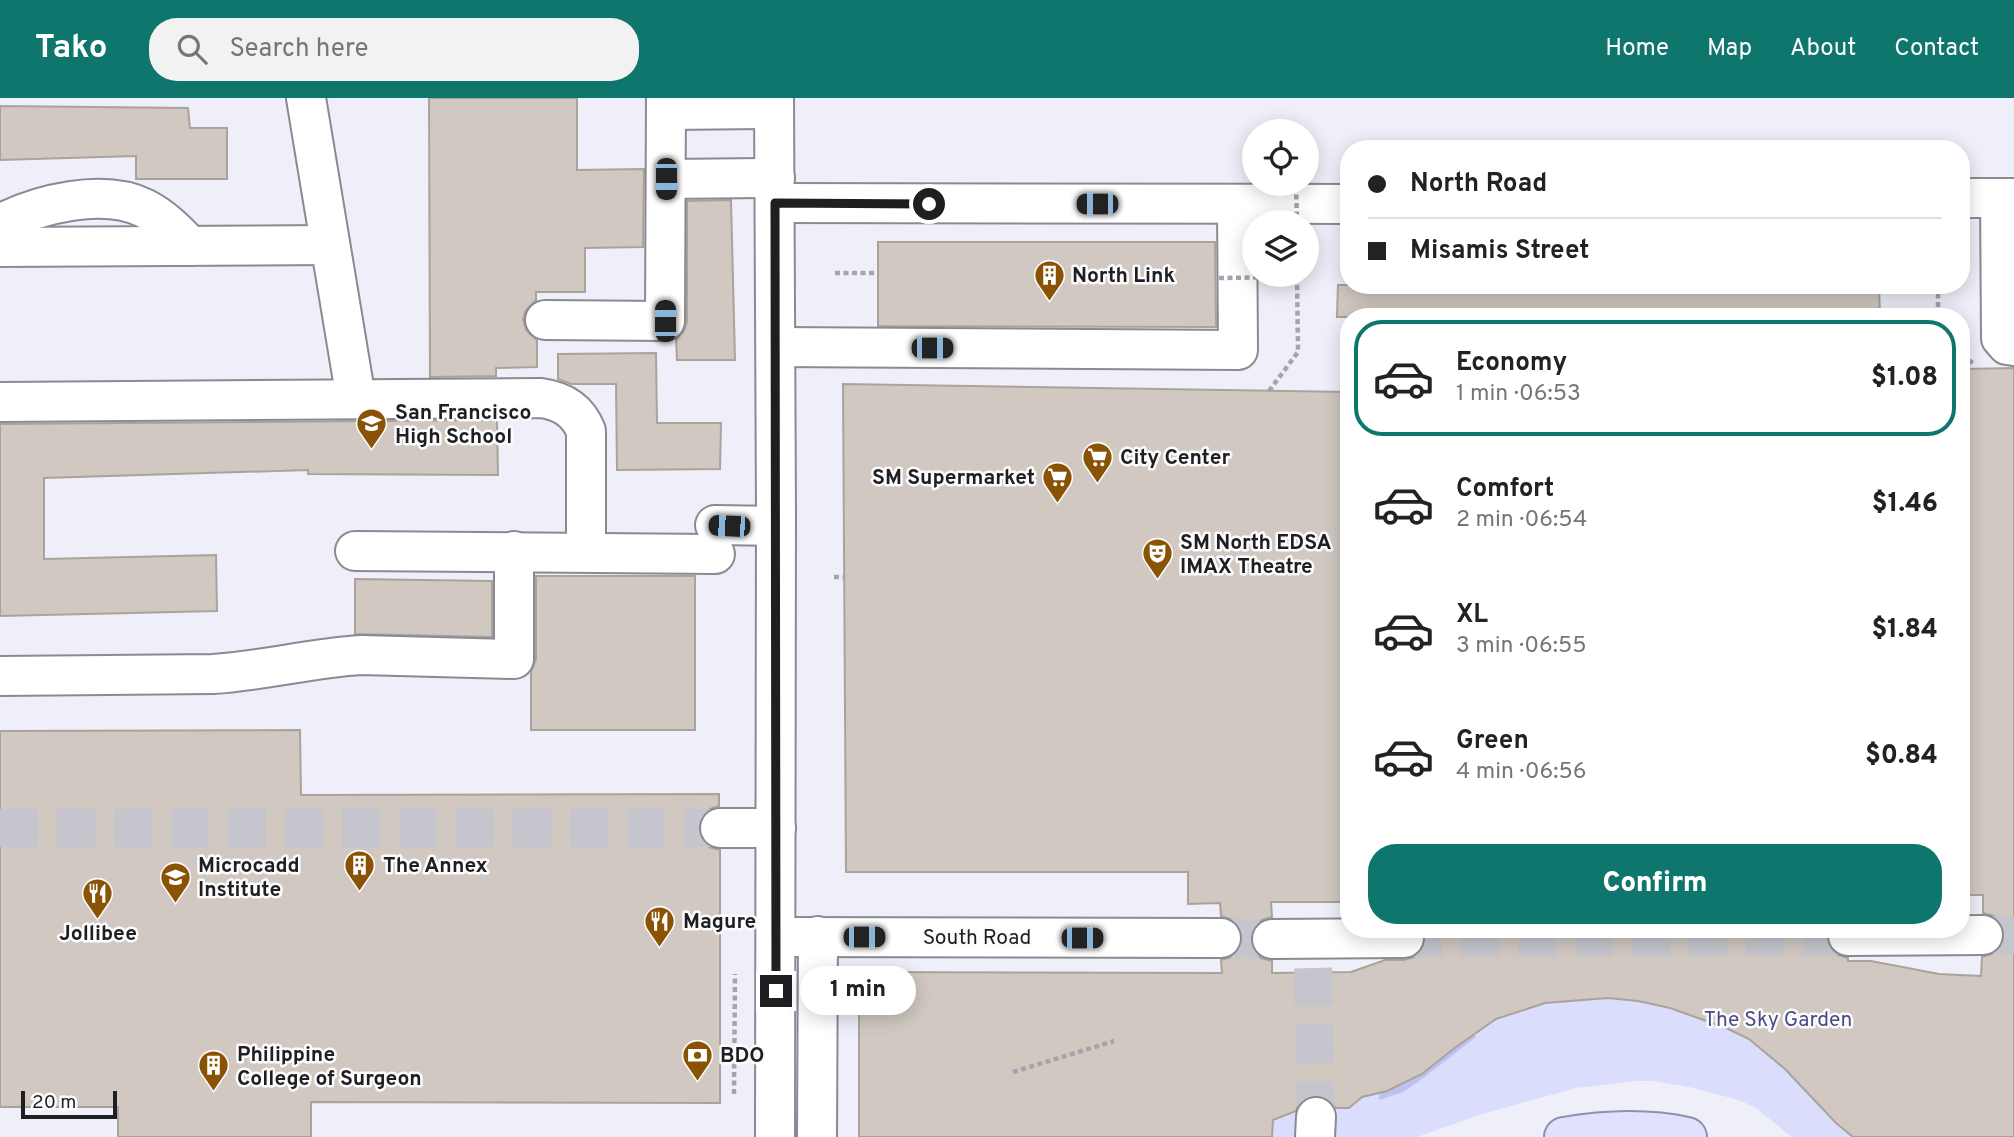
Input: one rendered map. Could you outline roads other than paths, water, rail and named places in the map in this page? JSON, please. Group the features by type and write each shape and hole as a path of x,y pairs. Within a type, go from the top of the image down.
{"main road":[{"path":"1564,1137 1616,1131 1646,1131 1686,1137"}],"street":[{"path":"306,98 356,399"},
{"path":"545,320 665,321 666,104 775,103 775,1137"},
{"path":"666,179 775,191 1237,204 1340,204"},
{"path":"1970,198 2007,198 2001,338 2007,345 2014,346"},
{"path":"0,224 41,207 66,202 120,201 141,206 162,218 190,246"},
{"path":"776,347 1238,350 1237,204"},
{"path":"0,247 330,245"},
{"path":"0,402 541,398 561,402 577,414 586,431 586,552"},
{"path":"355,551 586,552 715,539 776,526"},
{"path":"0,676 236,673 361,655 514,659 514,551"},
{"path":"720,828 776,828"},
{"path":"1970,935 1983,935"},
{"path":"817,1137 818,936"},
{"name":"South Road","path":"776,937 1221,938"},
{"path":"1272,939 1313,953 1404,938"}],"tunnel":[{"path":"0,828 720,828"},
{"path":"1983,935 2014,935"},
{"path":"1221,938 1272,939"},
{"path":"1313,968 1316,1117"}],"place":[{"name":"North Link","path":"1049,302"},
{"name":"San Francisco High School","path":"372,451"},
{"name":"City Center","path":"1097,484"},
{"name":"SM Supermarket","path":"1058,504"},
{"name":"SM North EDSA IMAX Theatre","path":"1157,581"},
{"name":"The Annex","path":"360,892"},
{"name":"Microcadd Institute","path":"175,904"},
{"name":"Jollibee","path":"98,920"},
{"name":"Magure","path":"660,948"},
{"name":"BDO","path":"697,1082"},
{"name":"Philippine College of Surgeon","path":"214,1093"}],"park label":[{"name":"The Sky Garden","path":"1778,1019"}]}
